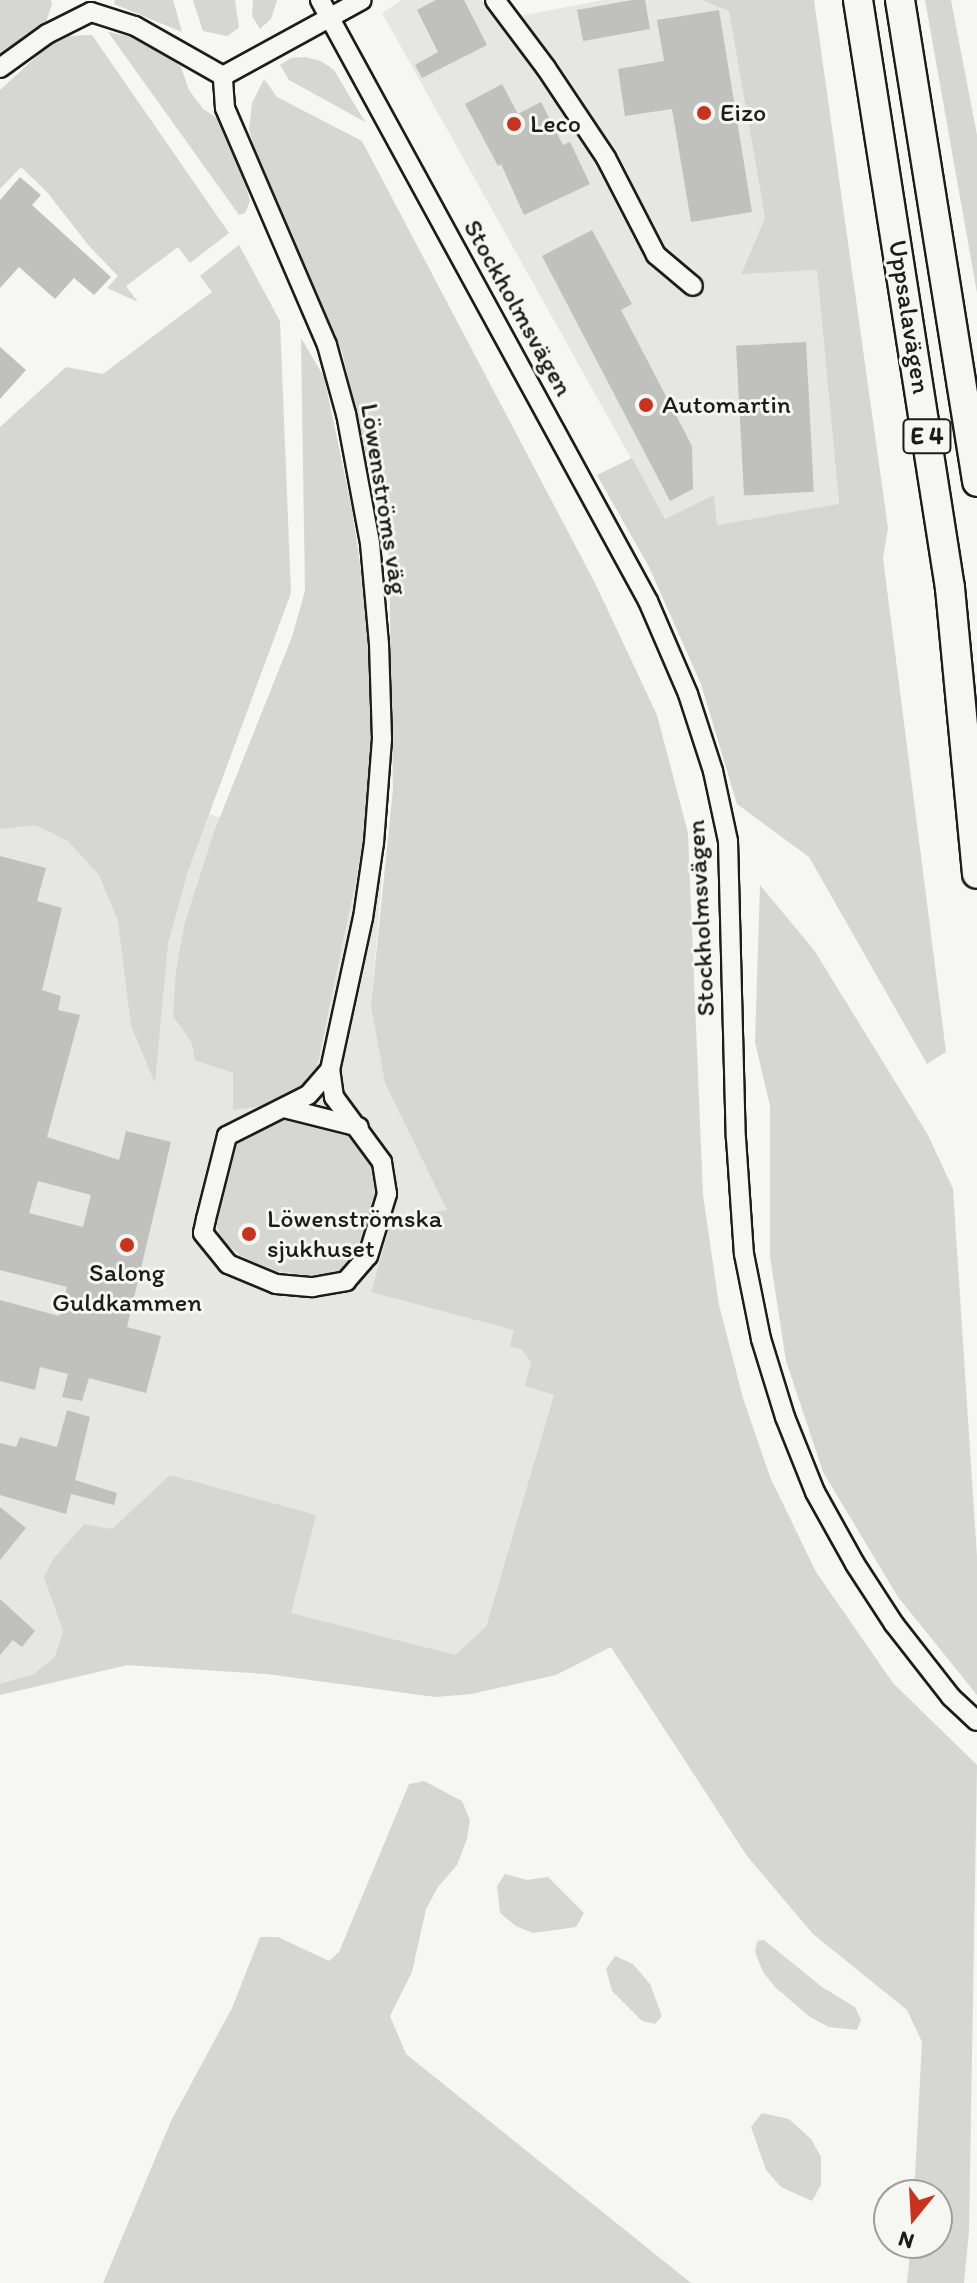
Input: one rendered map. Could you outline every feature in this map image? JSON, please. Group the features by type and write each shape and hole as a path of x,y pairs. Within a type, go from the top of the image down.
{"highway":[{"name":"Uppsalavägen","path":"858,0 950,588 977,874"},
{"name":"Uppsalavägen","path":"900,0 977,482"}],"street":[{"name":"Stockholmsvägen","path":"320,0 648,601 688,694 713,771 728,841 736,1138 744,1254 761,1339 785,1417 815,1492 855,1564 894,1624 951,1697 977,1721"},
{"path":"0,68 87,6 135,26 223,76 362,0"},
{"path":"495,0 606,158 656,255 693,286"},
{"name":"Löwenströms väg","path":"223,76 225,108 327,345 346,414 370,543 382,739 374,843 363,918 330,1070"},
{"path":"330,1070 334,1097 382,1162 387,1194 368,1256 346,1281 313,1287 276,1284 228,1264 203,1233 227,1136 308,1095 330,1070"},
{"path":"284,1108 359,1127"}],"shaded area":[{"path":"0,0 51,0 52,4 46,22 0,56"},
{"path":"115,0 173,0 182,32 114,4"},
{"path":"193,0 235,0 239,28 227,36 203,31"},
{"path":"253,0 277,0 271,19 260,29 252,16"},
{"path":"402,0 482,0 499,20 603,0 701,0 729,10 765,218 741,273 817,270 839,505 717,525 714,496 665,519 382,13"},
{"path":"701,0 814,0 888,528 883,558 946,1052 927,1064 809,857 737,804 701,684 649,567 597,475 632,458 665,519 714,495 717,525 839,504 817,270 741,274 765,218 729,11"},
{"path":"925,0 951,0 977,135 977,293"},
{"path":"108,32 132,37 164,53 181,67 189,90 203,109 219,119 235,150 250,201 245,213 239,215"},
{"path":"92,35 229,233 190,263 178,247 126,286 138,302 107,288 118,276 89,246 47,192 21,167 0,189 0,90 47,47 68,36"},
{"path":"291,58 321,61 334,70 365,122 289,80 280,65"},
{"path":"264,79 277,97 362,141 595,583 657,715 688,833 703,1195 719,1305 743,1398 770,1477 816,1572 893,1683 977,1765 969,2231 964,2283 907,2283 909,2259 953,2259 953,2179 915,2179 922,2042 907,2010 813,1934 747,1856 611,1647 556,1675 471,1694 436,1697 267,1674 127,1665 0,1695 0,1684 34,1674 55,1657 63,1631 44,1577 53,1559 84,1524 112,1529 170,1475 316,1515 291,1613 455,1655 486,1627 554,1395 525,1386 531,1362 522,1350 510,1346 514,1330 371,1292 392,1219 447,1210 385,1083 371,1005 393,789 389,555 342,352 255,152 249,129 252,103"},
{"path":"239,245 280,321 291,593 188,871 168,943 155,1083 131,1026 118,921 99,875 68,841 35,825 0,829 0,427 66,367 103,374 212,292 200,276"},
{"path":"301,338 324,377 352,509 367,613 372,727 364,841 317,1066 297,1091 263,1106 233,1110 233,1073 195,1060 192,1043 173,1016 176,970 185,922 214,832 292,637 305,591"},
{"name":"Löwenströmska sjukhuset","path":"0,736 382,878 371,1005 570,1342 486,1627 436,1697 267,1674 127,1665 0,1695"},
{"path":"760,885 814,950 928,1135 953,1189 977,1557 977,1695 898,1597 823,1472 786,1361 770,1257 770,1106 755,1042"},
{"path":"281,1116 355,1135 373,1161 379,1189 361,1253 338,1272 308,1275 277,1271 245,1258 222,1241 215,1220 232,1148 252,1128"},
{"path":"424,1781 462,1801 470,1820 457,1865 438,1887 426,1909 412,1972 390,2016 406,2054 691,2283 103,2283 171,2121 232,2008 260,1937 278,1937 329,1961 339,1952 409,1784"},
{"path":"505,1874 527,1880 548,1877 584,1913 576,1927 533,1933 516,1926 500,1913 497,1886"},
{"path":"764,1940 822,1987 855,2007 861,2020 857,2030 829,2027 810,2017 775,1987 763,1972 755,1952 757,1941"},
{"path":"615,1956 633,1964 650,1984 662,2016 655,2024 642,2021 612,1991 606,1969"},
{"path":"762,2113 789,2119 811,2139 821,2157 821,2185 812,2201 781,2187 766,2170 751,2127"}],"building":[{"path":"436,0 464,0 487,45 422,78 415,65 438,52 417,10"},
{"path":"645,0 650,29 583,41 577,10"},
{"name":"Eizo","path":"719,10 752,212 691,222 672,109 625,116 618,69 664,61 657,20"},
{"path":"502,84 518,114 541,102 563,145 570,142 590,184 524,215 501,164 498,166 465,104"},
{"path":"20,177 41,195 32,205 111,277 94,295 74,278 55,299 19,267 0,288 0,200"},
{"path":"592,230 632,304 621,310 692,446 693,489 670,501 542,256"},
{"path":"806,342 814,492 744,495 736,346"},
{"path":"0,347 26,370 0,399"},
{"path":"0,856 46,868 37,901 62,908 42,990 61,996 58,1010 80,1015 47,1137 119,1160 126,1131 171,1142 127,1327 161,1336 146,1393 89,1378 82,1401 62,1397 68,1374 40,1367 35,1390 0,1381 0,1300 59,1316 67,1287 0,1270","holes":["38,1181 91,1195 83,1227 29,1213"]},
{"path":"67,1410 90,1417 75,1480 117,1493 114,1505 71,1494 66,1514 0,1495 0,1443 16,1447 20,1437 57,1447"},
{"path":"0,1507 26,1528 0,1560"},
{"path":"0,1599 35,1631 22,1647 13,1640 0,1655"}],"place":[{"name":"Eizo","path":"704,113"},
{"name":"Leco","path":"514,124"},
{"name":"Automartin","path":"646,405"},
{"name":"Löwenströmska sjukhuset","path":"249,1234"},
{"name":"Salong Guldkammen","path":"127,1245"}]}
